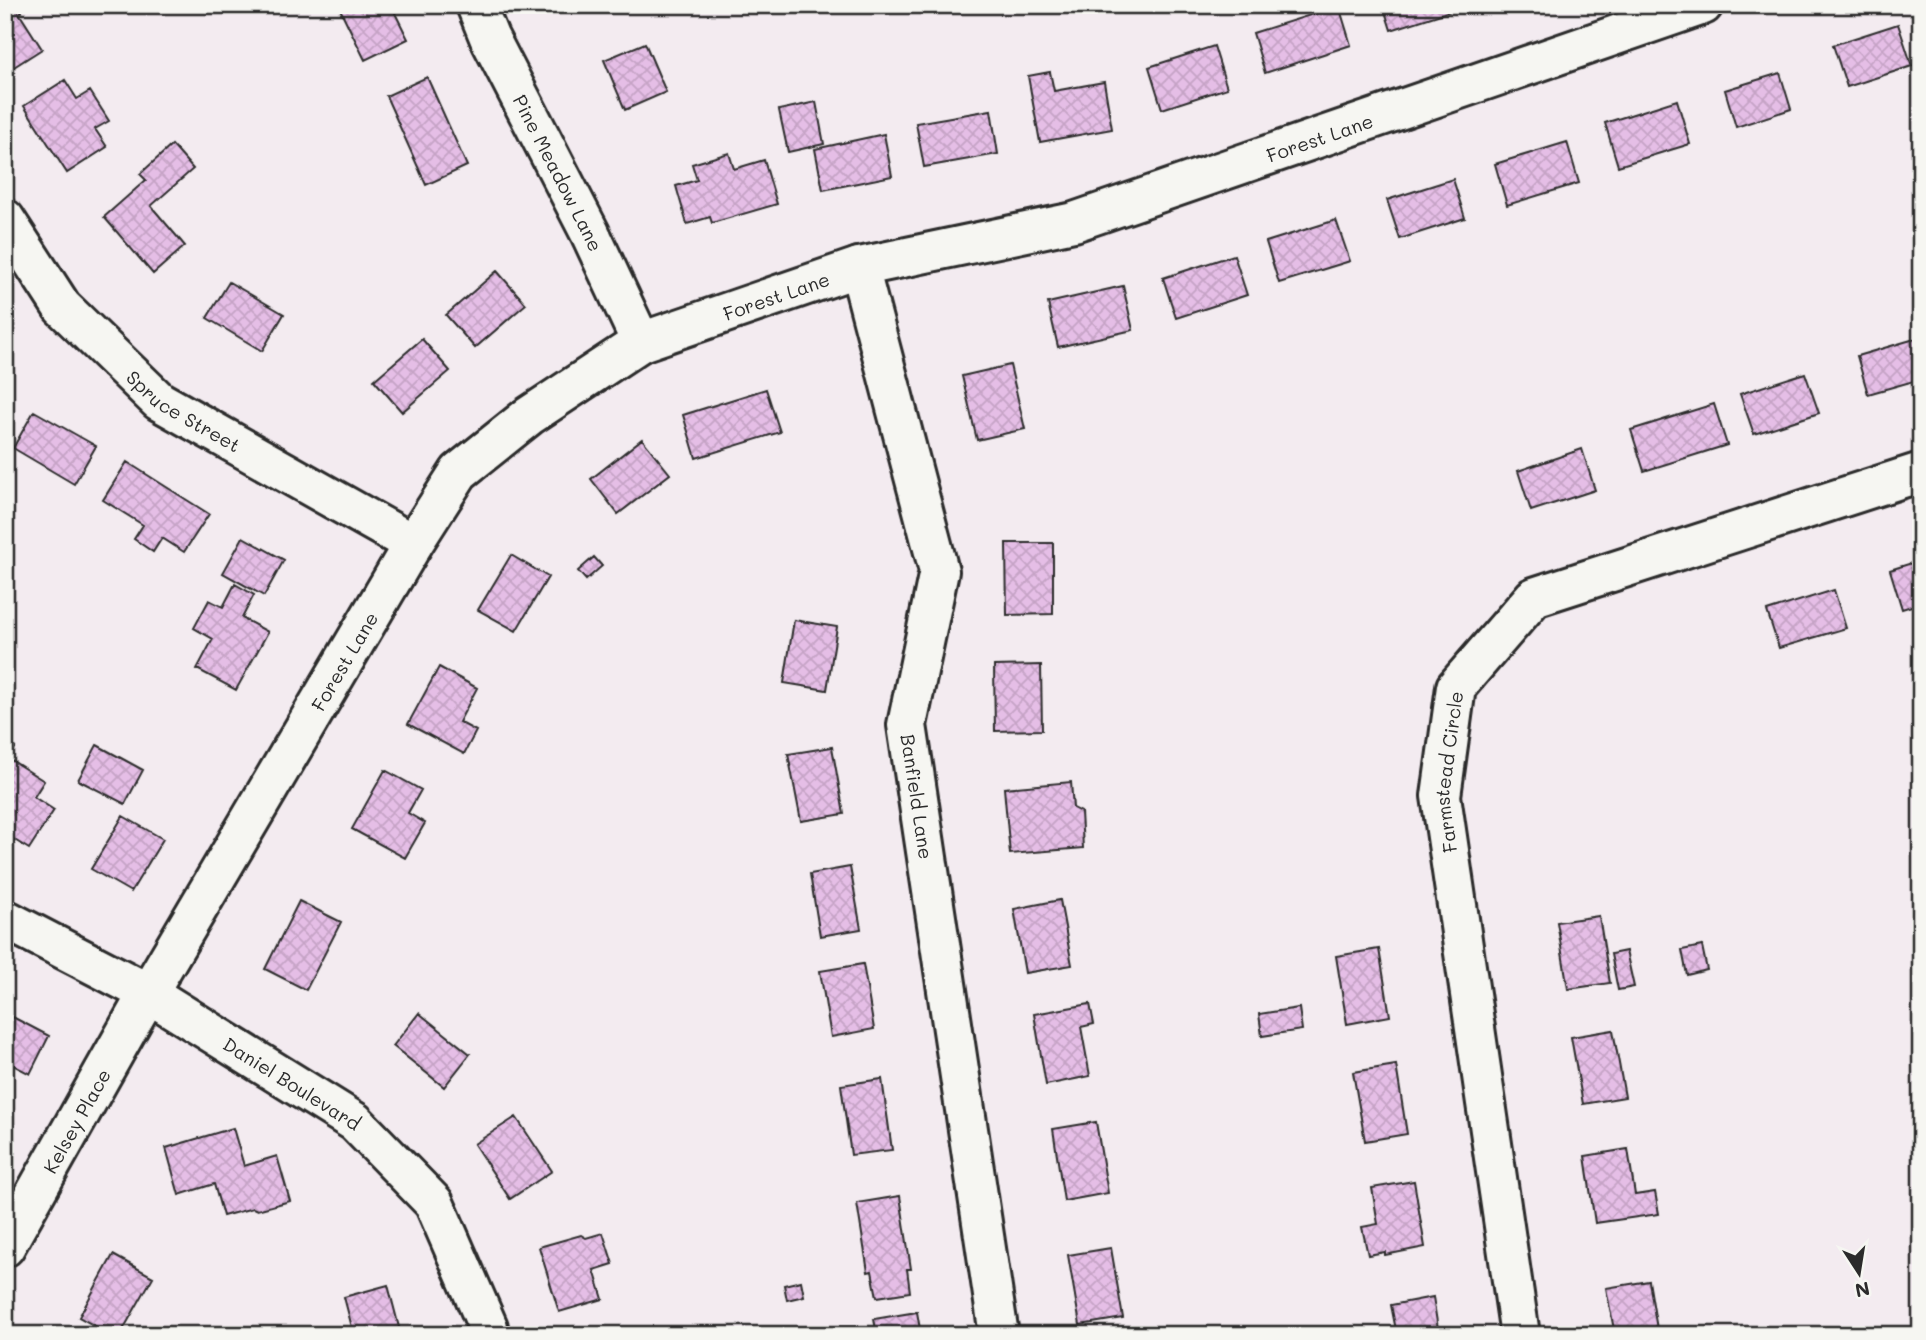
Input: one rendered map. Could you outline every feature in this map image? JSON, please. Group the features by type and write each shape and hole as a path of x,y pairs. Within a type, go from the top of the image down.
{"street":[{"name":"Pine Meadow Lane","path":"475,5 590,233 641,342"},
{"name":"Forest Lane","path":"148,993 413,544 459,472 529,416 641,342 859,267 1074,222 1703,5"},
{"name":"Spruce Street","path":"5,219 62,307 159,401 413,544"},
{"name":"Banfield Lane","path":"859,267 939,571 907,725 999,1335"},
{"name":"Farmstead Circle","path":"1520,1335 1441,796 1456,687 1534,597 1921,472"},
{"name":"Daniel Boulevard","path":"5,919 148,993 355,1122 434,1203 488,1327 489,1335"},
{"name":"Kelsey Place","path":"5,1247 148,993"}],"building":[{"path":"5,5 18,5 22,12 19,13 42,49 6,72"},
{"path":"338,5 391,5 408,39 365,60"},
{"path":"1383,5 1462,5 1463,7 1391,30"},
{"path":"1339,6 1351,45 1265,73 1253,33"},
{"path":"1898,24 1912,66 1847,87 1833,45"},
{"path":"645,43 666,92 625,110 604,60"},
{"path":"1214,46 1227,88 1162,109 1149,67"},
{"path":"1050,72 1054,91 1104,82 1112,129 1040,142 1028,76"},
{"path":"1780,73 1791,109 1736,127 1725,90"},
{"path":"427,77 467,166 426,185 386,96"},
{"path":"65,80 77,99 90,91 109,121 95,129 107,147 67,173 24,106"},
{"path":"1677,100 1690,144 1618,166 1605,123"},
{"path":"816,102 824,144 788,152 779,110"},
{"path":"991,110 998,154 924,167 916,123"},
{"path":"884,134 892,176 823,190 815,149"},
{"path":"1567,142 1579,183 1507,205 1495,164"},
{"path":"172,145 193,169 151,206 185,246 153,274 104,217 146,180 140,174"},
{"path":"729,153 734,169 764,160 777,204 712,223 710,217 687,224 676,186 697,180 692,164"},
{"path":"1453,179 1465,218 1400,239 1387,200"},
{"path":"1336,220 1350,261 1279,283 1266,242"},
{"path":"1234,255 1247,295 1176,318 1163,278"},
{"path":"497,271 526,304 475,348 446,315"},
{"path":"229,282 284,314 262,351 207,318"},
{"path":"1123,286 1133,330 1058,347 1048,303"},
{"path":"1918,338 1921,348 1921,379 1868,394 1857,356"},
{"path":"422,339 450,371 402,412 374,380"},
{"path":"1010,365 1025,429 977,440 962,376"},
{"path":"1805,373 1819,413 1754,434 1740,394"},
{"path":"766,389 780,432 696,458 683,415"},
{"path":"1714,404 1727,445 1644,471 1631,430"},
{"path":"34,411 96,446 74,484 13,448"},
{"path":"642,439 670,474 618,514 591,479"},
{"path":"1582,449 1595,490 1531,511 1518,471"},
{"path":"127,462 209,514 184,552 162,538 153,552 134,539 143,525 103,500"},
{"path":"243,537 284,560 264,596 223,573"},
{"path":"1006,543 1053,543 1053,614 1007,615"},
{"path":"511,555 548,577 516,631 478,610"},
{"path":"594,557 602,566 586,580 578,571"},
{"path":"1921,560 1921,603 1902,609 1890,570"},
{"path":"235,584 254,595 242,618 268,632 236,690 197,669 213,639 194,628 209,600 223,607"},
{"path":"1834,590 1846,628 1779,648 1767,611"},
{"path":"794,620 837,627 827,690 784,683"},
{"path":"1041,665 1042,730 995,731 994,666"},
{"path":"439,667 477,688 459,722 476,731 464,754 408,724"},
{"path":"5,742 15,748 8,758 44,781 34,797 54,810 29,849 5,834"},
{"path":"97,745 143,770 125,804 78,780"},
{"path":"832,747 844,814 801,821 788,754"},
{"path":"385,770 421,790 408,813 425,823 405,858 352,829"},
{"path":"1071,782 1073,808 1081,812 1083,848 1010,854 1004,788"},
{"path":"123,816 163,839 131,892 91,869"},
{"path":"850,867 861,929 820,936 810,874"},
{"path":"1060,900 1072,965 1025,973 1014,909"},
{"path":"299,901 341,922 306,990 265,969"},
{"path":"1599,916 1610,983 1568,989 1557,922"},
{"path":"1702,946 1707,970 1687,975 1682,950"},
{"path":"1379,949 1390,1016 1347,1024 1336,956"},
{"path":"1626,951 1634,987 1618,990 1611,954"},
{"path":"863,964 874,1029 831,1037 820,971"},
{"path":"1090,1004 1094,1024 1081,1027 1090,1076 1046,1085 1034,1014"},
{"path":"1299,1008 1302,1030 1262,1036 1259,1014"},
{"path":"5,1013 49,1036 30,1074 5,1061"},
{"path":"419,1013 470,1054 444,1087 393,1046"},
{"path":"1613,1030 1625,1097 1583,1104 1571,1037"},
{"path":"1396,1065 1407,1134 1365,1141 1353,1072"},
{"path":"882,1079 892,1150 851,1155 841,1085"},
{"path":"516,1117 552,1171 510,1199 474,1144"},
{"path":"1096,1122 1108,1193 1064,1201 1053,1129"},
{"path":"233,1128 244,1166 277,1156 290,1201 223,1216 214,1184 179,1195 166,1148"},
{"path":"1628,1149 1635,1195 1655,1192 1659,1214 1595,1223 1585,1156"},
{"path":"1414,1181 1425,1247 1385,1255 1385,1252 1368,1255 1362,1227 1378,1224 1372,1188"},
{"path":"900,1196 911,1269 907,1269 910,1292 877,1297 872,1271 868,1272 857,1203"},
{"path":"603,1233 613,1264 594,1270 603,1299 559,1312 539,1247 581,1235 586,1238"},
{"path":"1111,1248 1123,1318 1080,1325 1068,1255"},
{"path":"113,1255 153,1277 120,1335 111,1335 79,1317"},
{"path":"801,1281 804,1296 787,1300 784,1285"},
{"path":"1649,1281 1658,1335 1615,1335 1606,1288"},
{"path":"388,1285 401,1335 354,1335 344,1297"},
{"path":"1433,1297 1439,1335 1397,1335 1391,1305"},
{"path":"917,1312 921,1335 877,1335 874,1319"}]}
